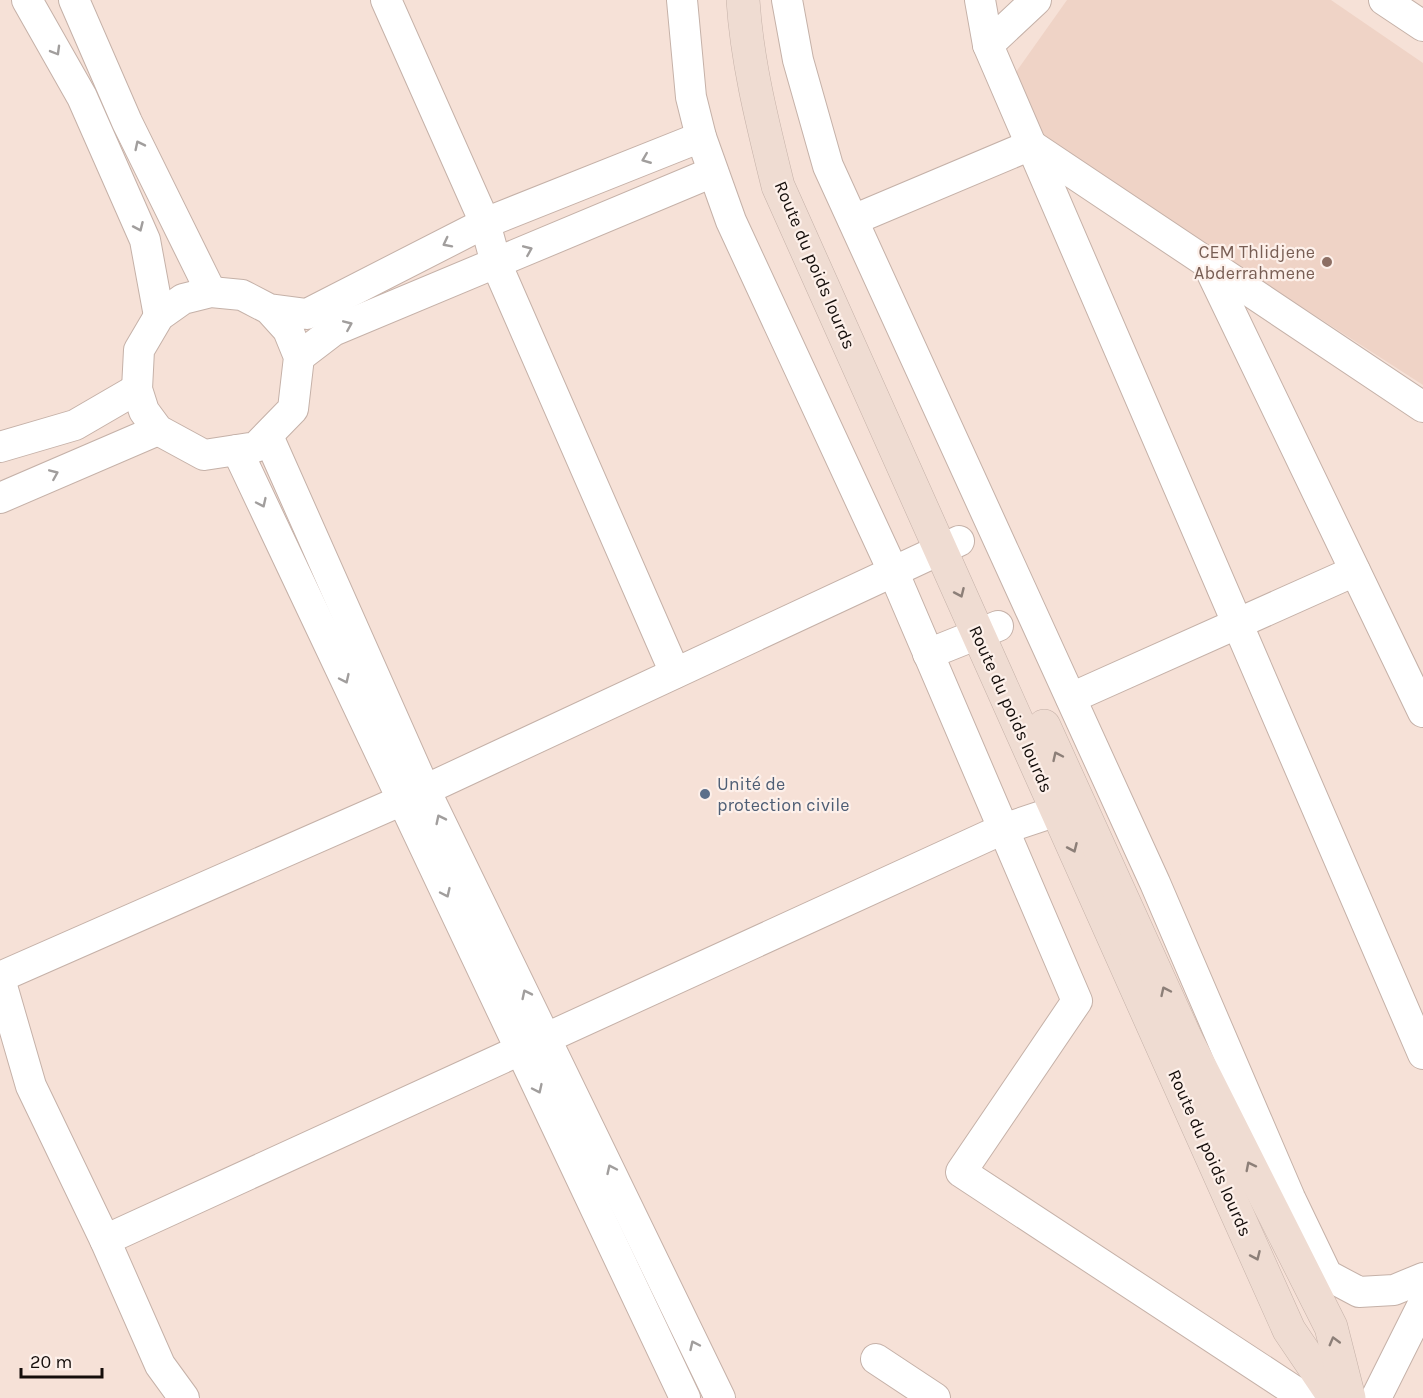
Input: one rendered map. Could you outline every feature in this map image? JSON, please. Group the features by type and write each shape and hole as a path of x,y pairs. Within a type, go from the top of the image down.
{"street":[{"path":"27,0 82,97 145,240 159,316"},
{"path":"74,0 127,122 211,292"},
{"path":"386,0 485,223 496,263 675,673"},
{"path":"682,0 691,97 701,137 730,221 892,571 1077,1002 961,1172 1305,1398"},
{"path":"787,0 798,60 828,166 1155,883 1290,1198 1327,1275"},
{"path":"981,0 988,45 1423,1054"},
{"path":"988,45 1036,0"},
{"path":"1384,0 1423,26"},
{"path":"744,15 803,200 950,545 1067,804 1331,1327 1349,1398"},
{"path":"269,309 288,330 299,357 293,409 256,447 237,450 204,455 158,430 144,411 137,389 139,350 159,316 183,299 211,292 242,295 269,309 307,314 485,223 701,137"},
{"path":"853,220 1031,145"},
{"path":"1031,145 1423,407"},
{"path":"299,357 333,331 713,172"},
{"path":"1207,262 1423,712"},
{"path":"0,447 75,425 137,389"},
{"path":"0,498 158,430"},
{"path":"268,436 519,1050 685,1398"},
{"path":"237,450 414,795 548,1037 720,1398"},
{"path":"184,1398 160,1365 105,1240 31,1086 0,978 414,795 950,545"},
{"path":"1071,698 1355,571"},
{"path":"928,654 988,630"},
{"path":"105,1240 1003,829 1067,804"},
{"name":"Route du poids lourds","path":"1067,804 1289,1330 1335,1398"},
{"path":"1288,1241 1327,1275 1359,1292 1394,1290 1423,1278"},
{"path":"1376,1398 1423,1304"},
{"path":"876,1359 935,1398"}],"shaded area":[{"name":"CEM Thlidjene Abderrahmene","path":"1067,0 1331,0 1423,63 1423,385 1041,139 1016,72"}],"place":[{"name":"CEM Thlidjene Abderrahmene","path":"1327,262"},
{"name":"Unité de protection civile","path":"705,794"}]}
